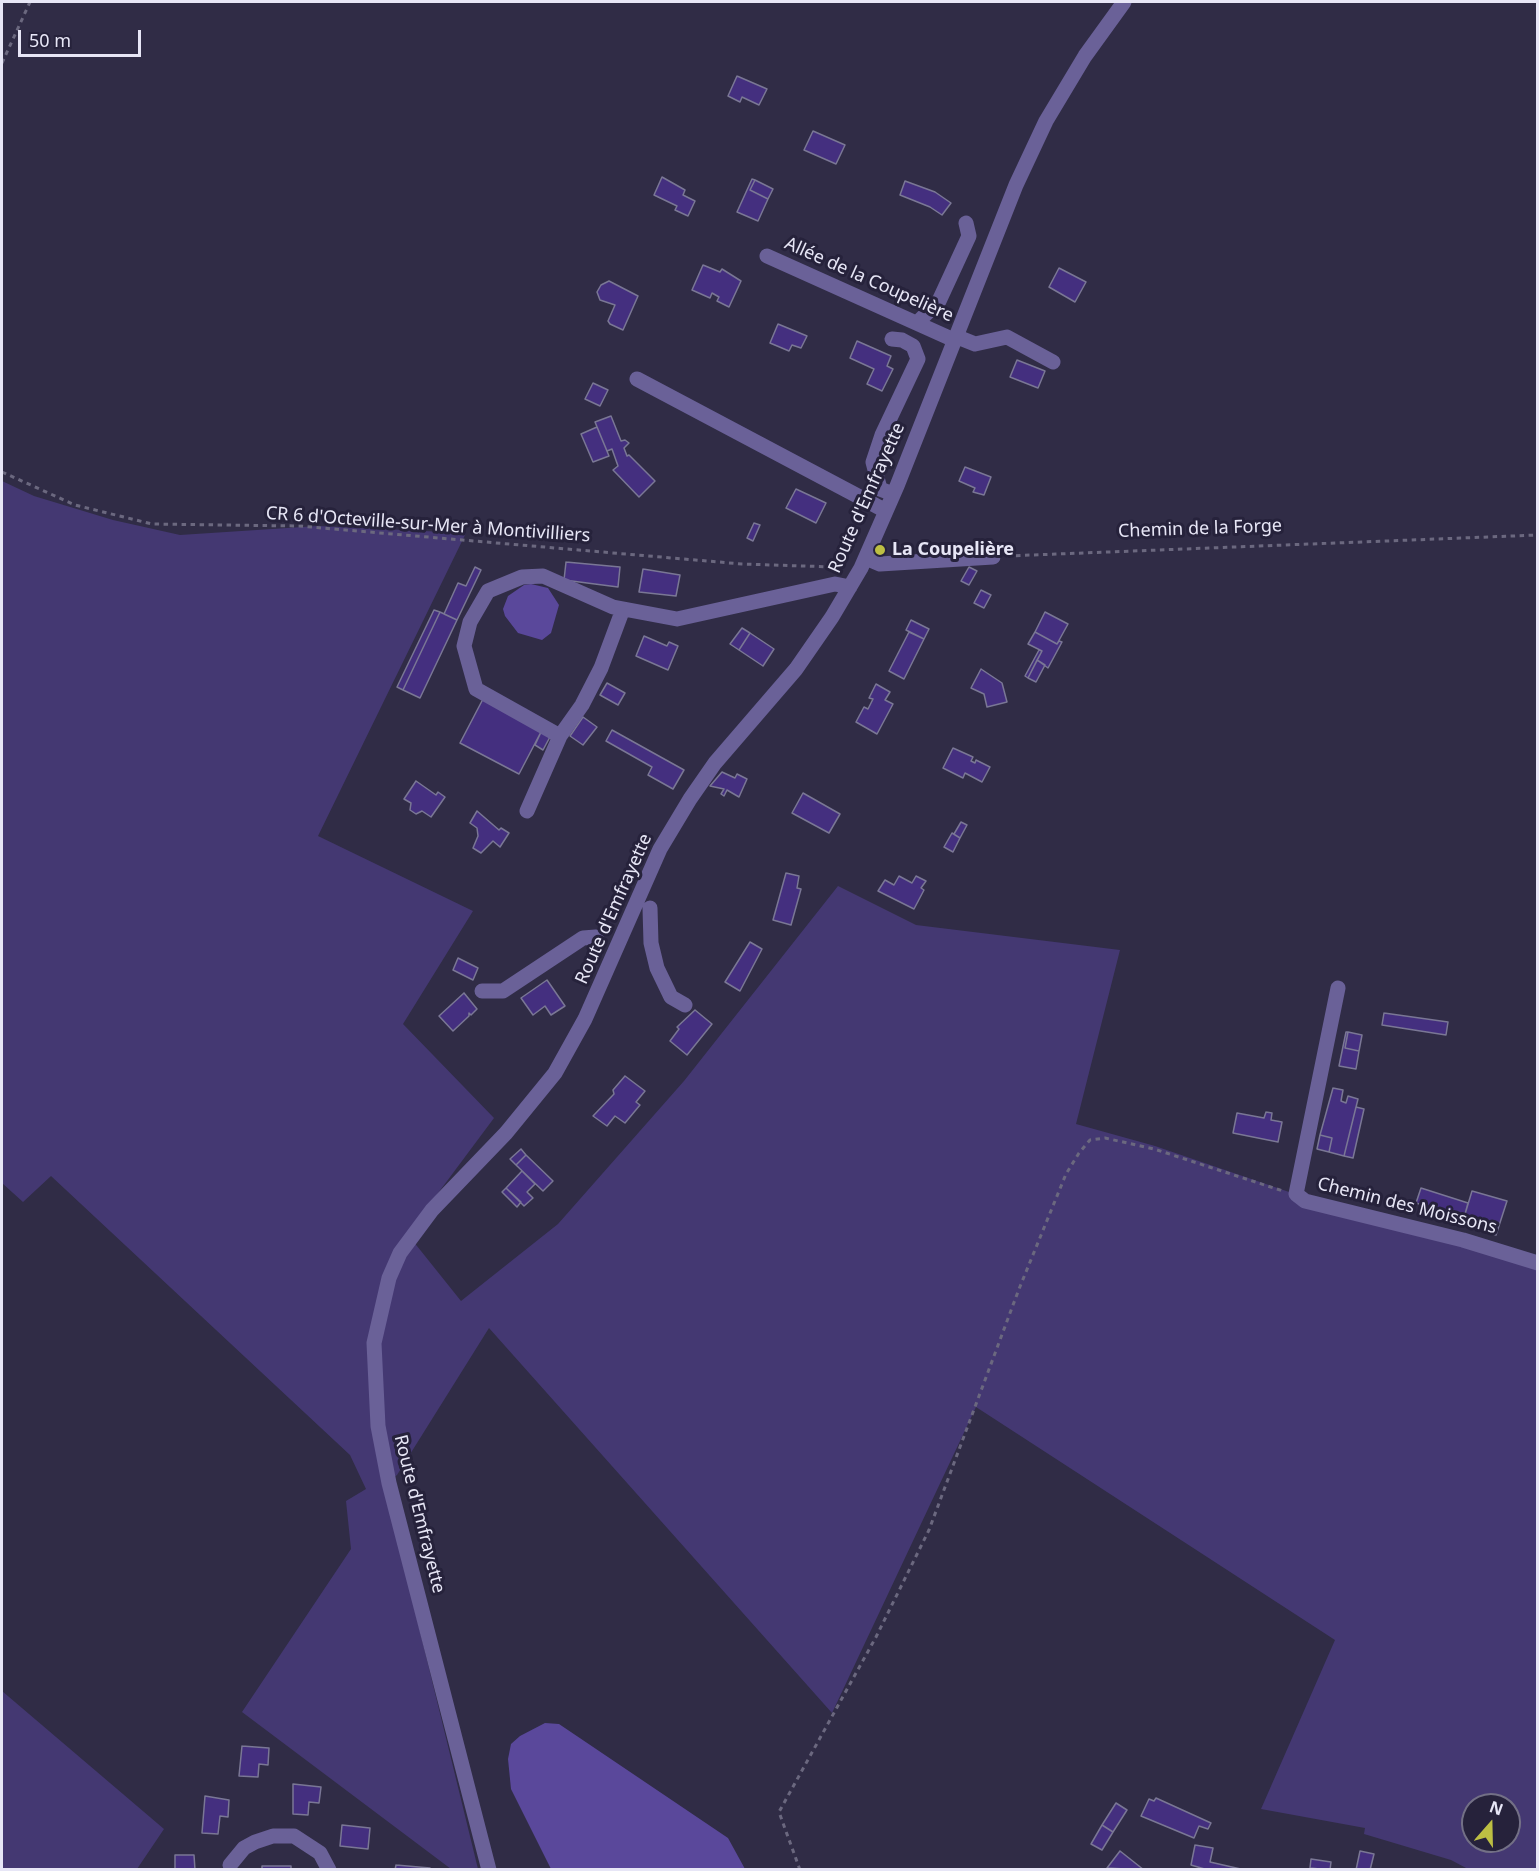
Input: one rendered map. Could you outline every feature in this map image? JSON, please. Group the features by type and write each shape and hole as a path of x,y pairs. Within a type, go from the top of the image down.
{"street":[{"name":"Route d'Emfrayette","path":"489,1869 389,1483 378,1426 374,1343 388,1278 400,1253 432,1210 506,1133 555,1073 585,1019 660,849 690,799 715,763 796,669 850,587 886,511 1014,190 1046,122 1085,56 1124,2"},
{"path":"917,323 939,301 969,236 966,223"},
{"name":"Allée de la Coupelière","path":"768,256 954,338 975,344 1007,337 1053,362"},
{"path":"892,339 902,340 913,346 918,359 882,435 873,462 880,489 893,494"},
{"path":"637,379 886,511"},
{"path":"863,563 993,557"},
{"path":"560,736 476,690 464,646 470,622 479,602 488,591 522,577 543,576 572,591 622,609 677,619 835,584 850,587"},
{"path":"527,811 560,736 582,705 602,668 622,609"},
{"path":"650,908 651,944 657,968 671,997 685,1005"},
{"path":"482,991 503,991 583,938 596,937"},
{"name":"Chemin des Moissons","path":"1338,988 1296,1194 1305,1201 1463,1240 1538,1263"},
{"path":"230,1865 244,1848 255,1842 273,1836 294,1836 320,1853 328,1869"}],"path":[{"path":"2,63 30,2"},
{"name":"CR 6 d'Octeville-sur-Mer à Montivilliers","path":"2,472 75,505 152,524 299,526 742,564 863,563"},
{"name":"Chemin de la Forge","path":"993,557 1538,535"},
{"path":"800,1869 779,1812 876,1636 929,1530 1019,1289 1066,1174 1079,1153 1090,1140 1105,1138 1154,1149 1221,1173 1296,1194"}],"shaded area":[{"path":"2,481 34,496 113,520 180,535 318,526 466,533 318,836 473,911 403,1024 494,1118 415,1224 409,1236 461,1301 558,1224 684,1081 838,886 916,925 1120,950 1076,1124 1155,1146 1292,1193 1537,1259 1537,1869 1468,1869 1451,1860 1364,1834 1365,1828 1261,1809 1335,1640 976,1407 832,1713 489,1328 397,1475 384,1484 478,1869 451,1869 242,1712 351,1549 346,1501 366,1489 350,1455 51,1176 23,1202 2,1183"},
{"path":"531,584 548,588 559,605 551,633 542,640 518,633 505,616 503,609 508,596 524,585"},
{"path":"2,1691 164,1829 137,1869 2,1869"},
{"path":"545,1723 559,1724 728,1838 745,1869 551,1869 511,1789 508,1759 511,1744 520,1736"}],"building":[{"path":"737,76 767,89 759,105 742,97 740,102 728,96"},
{"path":"813,131 845,145 836,164 804,150"},
{"path":"662,177 685,190 683,195 695,201 688,216 675,210 677,206 654,195"},
{"path":"752,179 755,180 750,190 768,199 758,221 737,212"},
{"path":"755,180 773,189 768,199 750,190"},
{"path":"905,181 935,192 951,203 942,215 930,207 900,195"},
{"path":"703,265 720,272 722,269 741,281 729,307 717,301 719,297 712,293 710,298 692,290"},
{"path":"1059,268 1086,282 1075,302 1049,287"},
{"path":"609,281 638,296 623,330 608,321 615,305 600,300 597,292 601,285"},
{"path":"778,324 807,336 801,348 792,345 789,351 770,343"},
{"path":"857,341 891,356 887,366 893,369 882,391 867,384 874,369 850,358"},
{"path":"1017,360 1045,371 1038,388 1010,377"},
{"path":"593,383 608,390 600,406 585,399"},
{"path":"611,416 621,441 625,440 629,443 624,448 627,456 629,455 655,481 639,497 613,470 618,466 612,449 607,451 595,422"},
{"path":"597,427 609,456 593,462 581,434"},
{"path":"965,467 991,477 984,495 973,492 975,488 959,481"},
{"path":"796,489 826,503 816,523 786,508"},
{"path":"754,523 760,525 753,541 747,538"},
{"path":"566,562 620,567 618,587 564,580"},
{"path":"475,567 481,570 457,620 444,614 458,583 466,586"},
{"path":"969,567 977,571 969,585 961,581"},
{"path":"643,569 680,575 676,596 639,592"},
{"path":"981,590 991,595 984,608 974,603"},
{"path":"434,610 440,612 403,690 397,687"},
{"path":"440,612 457,620 420,698 403,690"},
{"path":"1045,612 1068,624 1057,644 1035,632"},
{"path":"911,620 929,629 924,639 906,630"},
{"path":"742,628 750,633 739,650 730,644"},
{"path":"909,632 924,639 904,679 889,671"},
{"path":"1035,632 1057,644 1059,641 1062,642 1048,668 1037,660 1042,651 1028,644"},
{"path":"750,633 774,649 763,666 739,650"},
{"path":"644,636 667,646 669,642 678,646 668,670 636,656"},
{"path":"1039,650 1042,651 1028,678 1025,676"},
{"path":"1037,660 1045,665 1036,682 1028,678"},
{"path":"981,669 1002,683 1007,702 987,707 984,694 971,688"},
{"path":"607,683 625,693 618,705 600,695"},
{"path":"876,684 890,692 885,700 893,704 877,734 856,722 864,707 868,709 873,699 869,698"},
{"path":"483,699 542,730 519,774 460,743"},
{"path":"583,717 597,727 583,745 570,736"},
{"path":"542,730 551,735 543,750 535,745"},
{"path":"612,730 684,770 673,789 648,775 652,767 606,741"},
{"path":"953,748 973,757 971,761 975,763 976,760 990,767 982,782 965,773 963,778 943,768"},
{"path":"722,772 735,778 737,774 747,779 739,797 727,790 724,796 721,794 724,789 710,786"},
{"path":"416,781 436,795 438,792 445,797 431,817 422,811 416,814 410,810 411,803 404,799"},
{"path":"803,793 840,814 829,833 792,813"},
{"path":"477,811 499,830 501,828 509,833 500,847 493,841 481,853 473,848 478,836 477,828 470,823"},
{"path":"961,822 967,825 960,838 954,834"},
{"path":"952,833 960,838 953,852 944,847"},
{"path":"786,873 799,876 797,888 801,889 791,925 773,920"},
{"path":"899,876 912,883 916,876 926,881 921,888 924,890 914,909 878,891 885,880 894,885"},
{"path":"750,942 762,949 740,991 725,982"},
{"path":"458,958 478,968 473,980 453,970"},
{"path":"547,980 565,1006 551,1015 545,1006 533,1015 521,998"},
{"path":"464,993 477,1009 471,1015 469,1013 469,1016 453,1031 439,1016"},
{"path":"695,1010 712,1024 687,1055 670,1041 679,1029 677,1027"},
{"path":"1384,1013 1448,1022 1446,1035 1382,1025"},
{"path":"1346,1032 1348,1032 1345,1048 1359,1051 1356,1069 1339,1066"},
{"path":"1348,1032 1362,1035 1359,1051 1345,1048"},
{"path":"625,1076 645,1091 636,1102 640,1105 625,1123 615,1116 607,1126 593,1116 614,1094 613,1090"},
{"path":"1333,1088 1343,1090 1341,1101 1346,1103 1348,1096 1358,1099 1344,1156 1329,1152 1332,1138 1320,1135"},
{"path":"1356,1107 1364,1109 1353,1158 1344,1156"},
{"path":"1266,1112 1272,1113 1271,1120 1282,1122 1278,1142 1233,1133 1237,1113 1264,1118"},
{"path":"1320,1135 1332,1138 1329,1152 1317,1149"},
{"path":"521,1149 526,1155 516,1165 510,1159"},
{"path":"526,1155 553,1181 543,1191 516,1165"},
{"path":"522,1171 535,1184 527,1192 533,1198 524,1206 506,1188"},
{"path":"506,1188 521,1202 517,1207 502,1192"},
{"path":"1421,1188 1468,1203 1464,1218 1416,1203"},
{"path":"1472,1191 1507,1201 1496,1235 1462,1224"},
{"path":"1434,1208 1456,1215 1453,1222 1431,1215"},
{"path":"242,1746 269,1748 268,1765 259,1764 258,1777 239,1776"},
{"path":"293,1784 321,1787 319,1803 309,1802 308,1815 293,1814"},
{"path":"205,1796 229,1800 228,1817 220,1816 218,1834 202,1833"},
{"path":"1156,1798 1211,1823 1208,1829 1199,1826 1194,1838 1141,1816 1149,1799 1154,1801"},
{"path":"1116,1803 1127,1810 1113,1832 1102,1825"},
{"path":"342,1825 370,1828 368,1849 340,1846"},
{"path":"1102,1825 1113,1832 1102,1850 1091,1844"},
{"path":"1195,1845 1213,1848 1210,1862 1245,1870 1208,1870 1191,1865"},
{"path":"1120,1851 1144,1870 1107,1868"},
{"path":"1360,1851 1374,1854 1370,1870 1356,1870"},
{"path":"175,1855 194,1855 195,1870 175,1870"},
{"path":"1311,1859 1331,1862 1330,1870 1310,1868"},
{"path":"396,1865 430,1868 430,1870 395,1870"},
{"path":"262,1866 291,1866 291,1870 262,1870"}],"place":[{"name":"La Coupelière","path":"880,550"}]}
